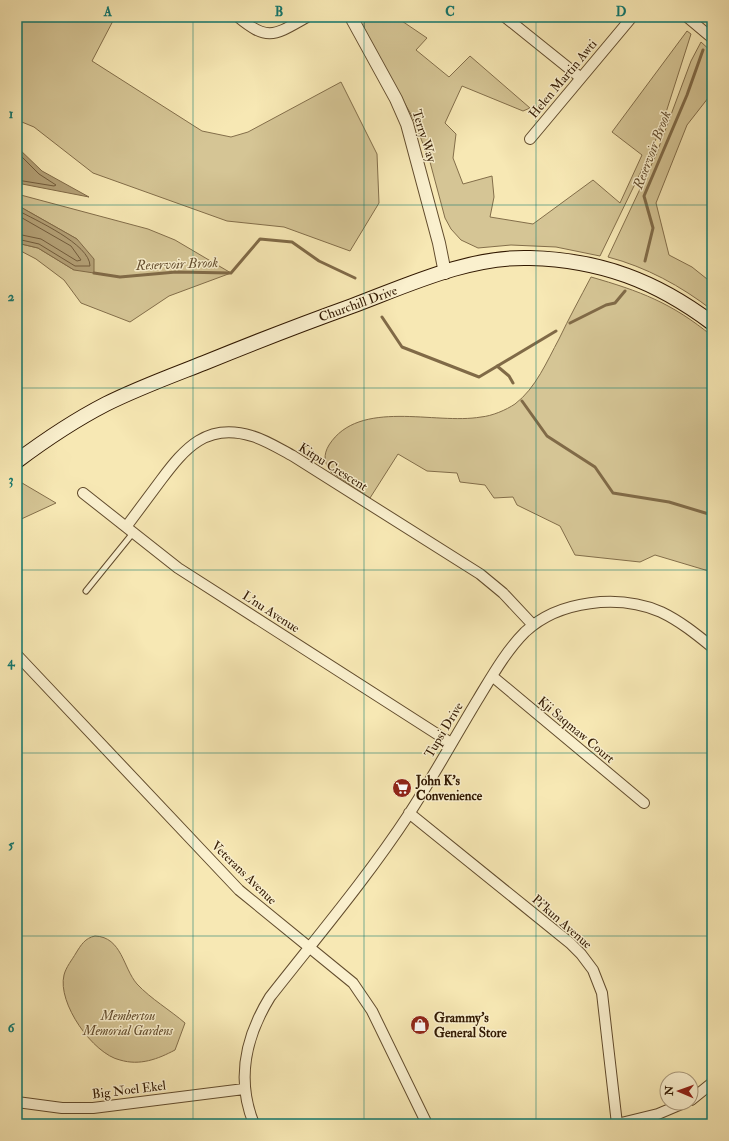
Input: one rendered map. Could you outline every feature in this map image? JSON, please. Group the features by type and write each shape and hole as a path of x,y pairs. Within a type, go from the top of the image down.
{"main road":[{"name":"Churchill Drive","path":"17,461 68,426 124,396 276,334 445,273 485,262 528,258 569,260 597,265 652,285 694,309 712,323"}],"street":[{"path":"238,17 256,30 270,34 279,32 307,17"},
{"name":"Terry Way","path":"351,17 396,99 407,124 439,243 445,273"},
{"path":"506,17 581,78"},
{"name":"Helen Martin Awti","path":"530,138 632,17"},
{"path":"687,17 712,38"},
{"name":"Kitpu Crescent","path":"130,530 175,461 188,446 196,440 212,434 229,432 245,434 262,440 293,456 480,574 503,593 533,625"},
{"name":"L'nu Avenue","path":"83,493 178,568 451,743"},
{"name":"Tupsi Drive","path":"254,1124 246,1102 244,1089 247,1051 255,1024 270,997 379,857 409,813 492,676 510,650 533,625 548,616 574,607 598,602 627,603 649,608 672,618 685,626 712,648"},
{"name":"Veterans Avenue","path":"17,656 239,890 348,978 363,995 427,1124"},
{"name":"Kji Saqmaw Court","path":"492,676 644,803"},
{"name":"Pi'kun Avenue","path":"409,813 570,943 589,964 597,978 603,1002 617,1124"},
{"path":"699,1094 712,1083"},
{"name":"Big Noel Ekel","path":"17,1102 62,1108 93,1108 244,1089"},
{"path":"617,1124 665,1111"}],"lane":[{"path":"86,590 130,530"}],"green space":[{"path":"17,17 115,17 92,61 202,131 231,137 248,132 341,82 377,154 379,203 350,251 284,227 227,221 93,173 34,127 17,120"},
{"path":"366,17 396,17 427,38 416,50 449,77 470,56 530,108 523,111 462,86 445,123 456,134 453,158 463,184 492,176 494,197 490,217 533,224 593,180 620,203 642,155 612,132 687,31 691,34 662,125 600,256 556,247 511,245 478,248 461,240 451,229 445,218 430,162 413,118 365,33 364,24"},
{"path":"701,42 712,52 712,93 687,125 656,203 669,255 692,267 712,283 712,310 663,278 636,266 608,257 656,155 691,61"},
{"path":"17,194 148,229 175,240 231,273 169,296 130,322 81,303 64,280 36,259 17,249 17,243 38,248 74,270 77,239 17,205"},
{"path":"591,277 625,287 655,299 683,315 712,336 712,572 655,555 640,562 575,555 560,526 517,505 513,497 494,498 485,485 460,482 457,473 427,471 398,454 370,498 331,472 325,459 329,445 342,431 359,422 399,416 462,419 481,417 499,412 515,404 529,390 540,374"},
{"path":"17,480 56,503 17,521"},
{"name":"Membertou Memorial Gardens","path":"95,936 104,938 111,942 121,954 137,984 148,995 185,1023 175,1050 149,1061 127,1062 110,1056 99,1048 79,1026 66,999 63,986 64,975 68,966 82,945 86,940"}],"water":[{"path":"17,147 42,171 89,197 17,183"},
{"path":"17,205 77,239 94,259 94,273 74,270 38,248 17,243"}],"waterway":[{"name":"Reservoir Brook","path":"645,261 653,228 644,196 687,95 703,50"},
{"name":"Reservoir Brook","path":"94,273 120,277 176,272 231,273 260,239 292,242 319,261 355,278"},
{"name":"Reservoir Brook","path":"570,323 606,305 615,303 625,291"},
{"name":"Reservoir Brook","path":"382,317 402,347 479,377 556,331"},
{"path":"497,366 509,376 513,383"},
{"path":"522,401 547,436 595,467 613,493 669,502 712,515"}],"place":[{"name":"John K's Convenience","path":"402,788"},
{"name":"Grammy’s General Store","path":"420,1025"}]}
